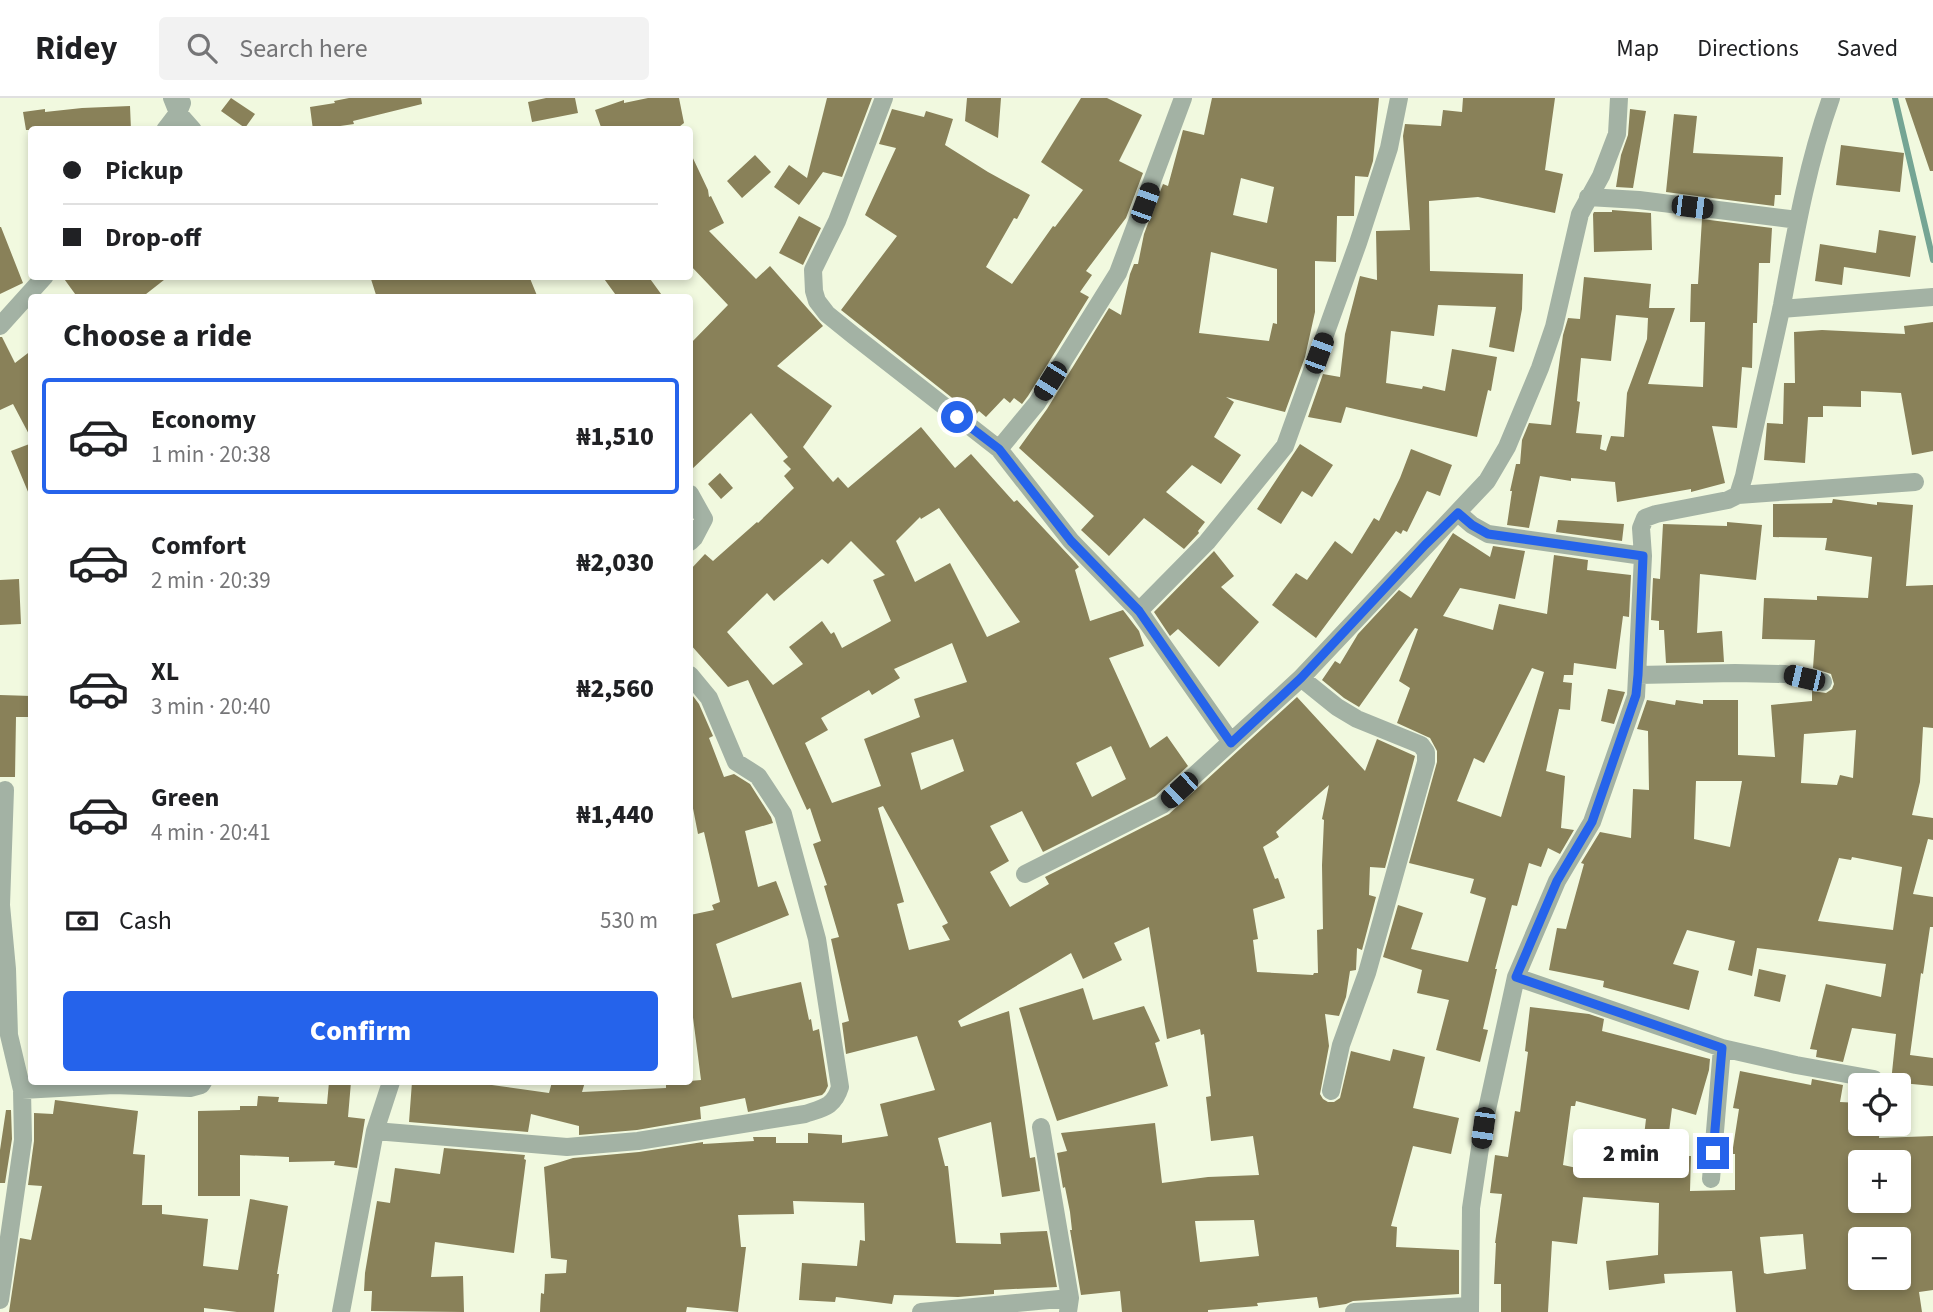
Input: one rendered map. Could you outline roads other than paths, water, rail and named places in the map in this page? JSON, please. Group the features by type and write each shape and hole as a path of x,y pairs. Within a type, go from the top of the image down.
{"street":[{"path":"884,98 837,221 813,270 817,302 827,314 999,449 1071,541 1139,611 1231,743"},
{"path":"999,449 1037,403 1118,273 1182,98"},
{"path":"1139,611 1207,542 1285,446 1358,243 1389,148 1399,98"},
{"path":"1024,874 1162,805 1301,678 1487,481 1507,447 1540,368 1554,327 1580,214 1601,176 1617,134 1619,98"},
{"path":"1738,495 1781,309 1798,220 1820,129 1831,98"},
{"path":"167,126 178,103"},
{"path":"178,103 191,126"},
{"path":"1588,197 1639,200 1798,220"},
{"path":"29,294 41,280"},
{"path":"0,326 28,295"},
{"path":"1781,309 1932,297"},
{"path":"1354,1312 1470,1309 1471,1208 1483,1128 1516,977 1557,881 1592,822 1636,695 1643,556 1641,528 1645,517 1728,500 1738,495 1915,482"},
{"path":"693,499 704,519 693,539"},
{"path":"1458,513 1488,534 1643,556"},
{"path":"1638,675 1785,674 1823,682"},
{"path":"1301,678 1337,707 1357,719 1422,745 1426,752 1426,762 1367,974 1339,1054 1331,1091"},
{"path":"375,1131 567,1147 638,1141 805,1114 829,1106 837,1097 840,1087 817,939 783,814 758,776 736,762 709,698 693,679"},
{"path":"0,1300 23,1140 22,1090 9,1035 1,905 5,790"},
{"path":"1516,977 1722,1048 1848,1074"},
{"path":"1711,1179 1722,1048"},
{"path":"22,1090 114,1085 190,1088 201,1085"},
{"path":"341,1312 375,1131 390,1085"},
{"path":"921,1312 1069,1305 1041,1127"}],"waterway":[{"path":"1895,98 1933,260"}]}
